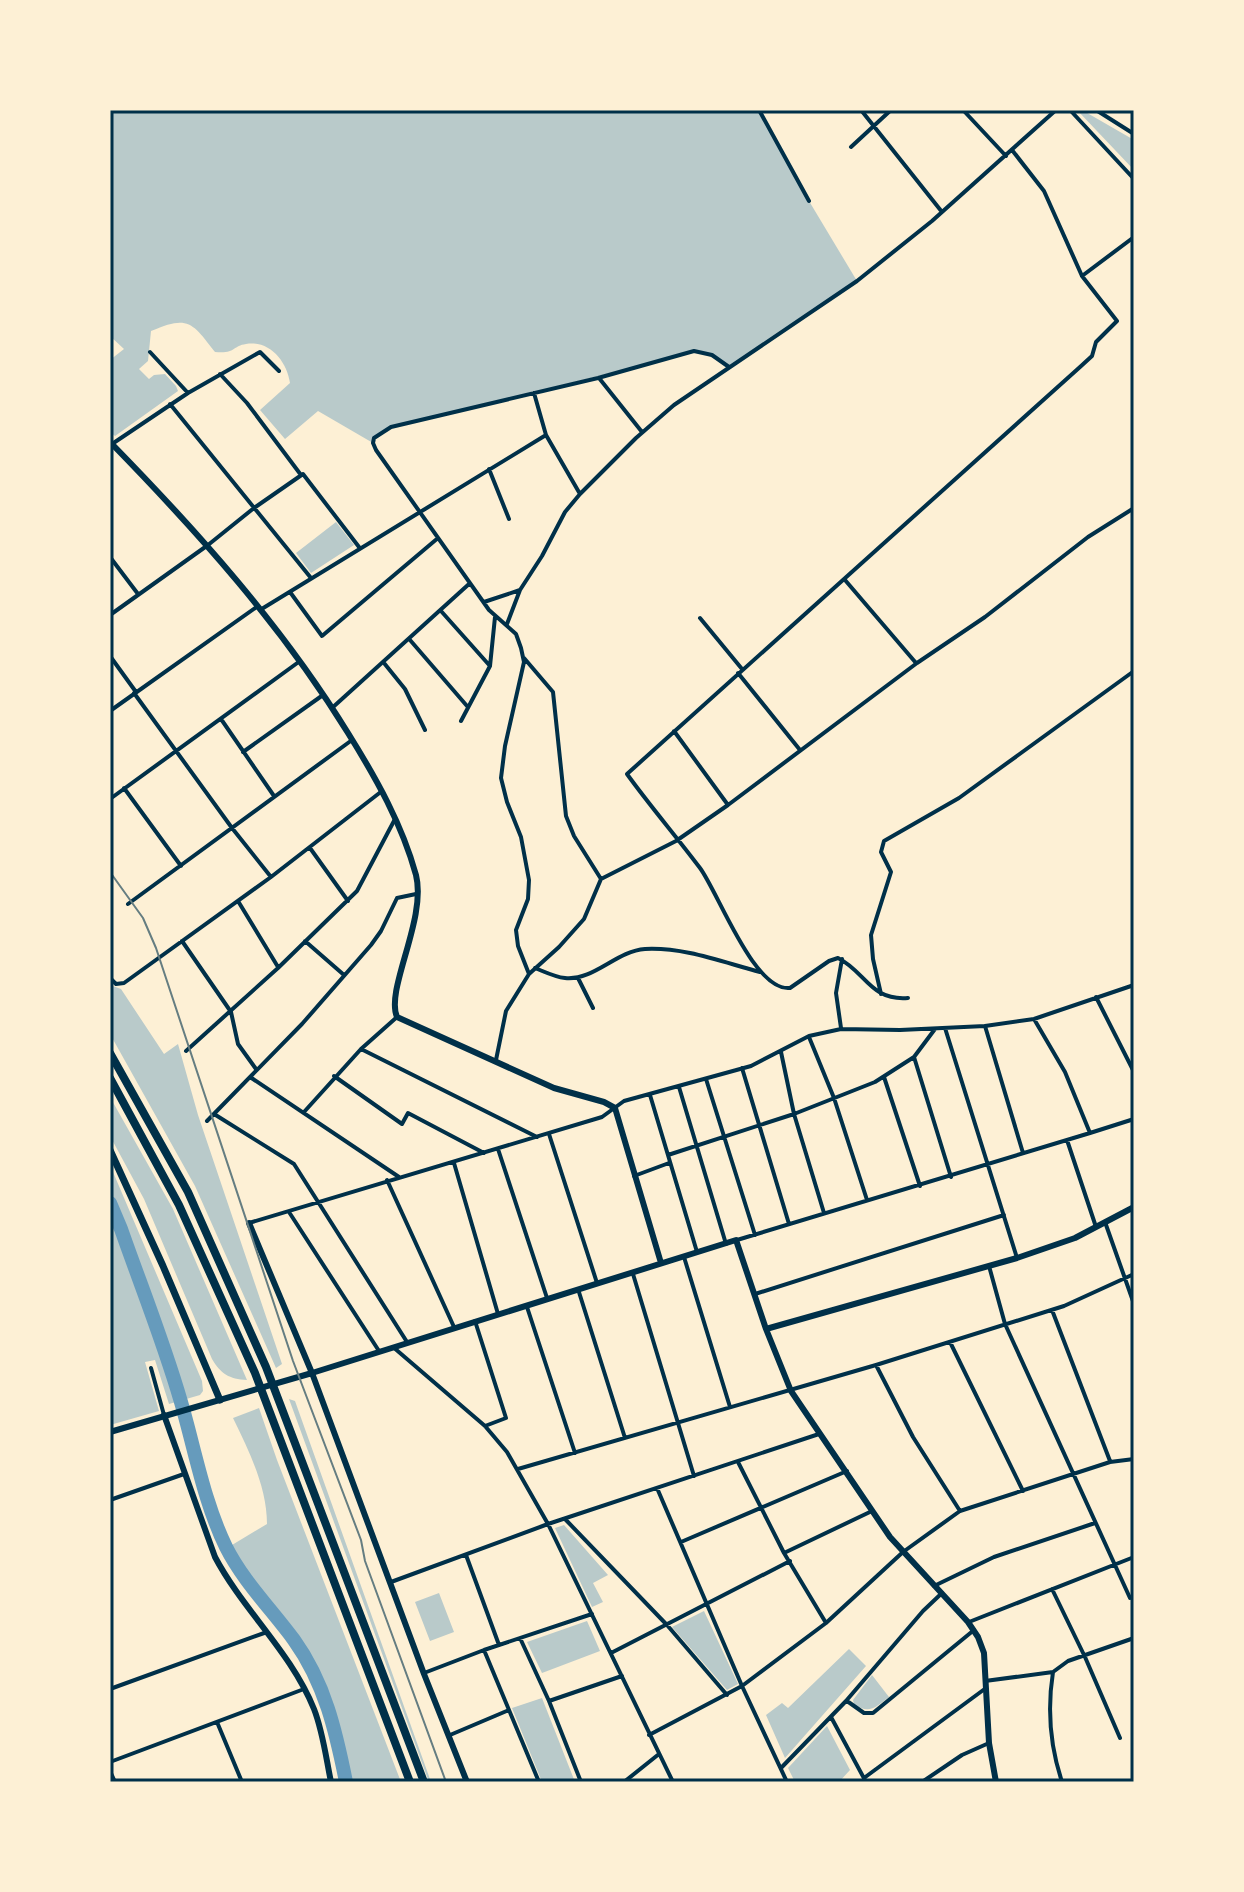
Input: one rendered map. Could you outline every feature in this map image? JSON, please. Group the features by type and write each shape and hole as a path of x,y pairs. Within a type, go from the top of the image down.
{"highway":[{"path":"110,1053 188,1192 266,1367 424,1782"},
{"path":"110,1078 179,1205 255,1373 410,1782"}],"main road":[{"path":"110,1150 220,1400"}],"street":[{"path":"759,110 809,201"},
{"path":"861,110 942,212"},
{"path":"851,147 891,110"},
{"path":"963,110 1006,156"},
{"path":"507,624 520,590 565,512 642,432 674,405 857,281 942,212 1056,110"},
{"path":"1070,110 1134,179"},
{"path":"1096,110 1134,134"},
{"path":"842,959 829,961 787,988 762,972 724,917 705,875 627,774 1092,356 1096,342 1117,321 1082,276 1044,191 1012,150"},
{"path":"1082,276 1134,237"},
{"path":"601,879 574,836 566,816 553,692 523,656 516,634 495,617 469,584 376,450 374,438 391,427 598,378 694,351 712,355 729,367"},
{"path":"150,352 188,393"},
{"path":"279,371 260,352 170,404 111,445 208,545 259,608 324,695 382,791 414,871 419,894 411,942 394,1003 397,1017"},
{"path":"220,374 247,403 359,547"},
{"path":"598,378 642,432"},
{"path":"534,393 546,435 580,494"},
{"path":"170,404 311,578"},
{"path":"110,711 259,608 546,435"},
{"path":"489,469 509,519"},
{"path":"110,615 302,475"},
{"path":"496,1060 506,1011 529,974 584,919 601,879 676,841 728,805 917,663 985,617 1088,537 1134,508"},
{"path":"290,591 322,636 438,538"},
{"path":"110,557 138,594"},
{"path":"845,580 917,663"},
{"path":"332,708 469,584"},
{"path":"483,602 520,590"},
{"path":"441,611 490,666"},
{"path":"461,721 490,666 495,617"},
{"path":"700,618 800,750"},
{"path":"410,640 467,706"},
{"path":"110,656 232,828 271,877"},
{"path":"523,656 501,778 521,837 529,880 528,899 516,930 518,946 529,974"},
{"path":"110,799 300,661"},
{"path":"384,663 405,689 425,730"},
{"path":"881,994 871,943 874,920 891,872 881,852 884,841 959,798 1134,671"},
{"path":"243,752 324,695"},
{"path":"220,718 274,796"},
{"path":"674,731 728,805"},
{"path":"128,904 352,740"},
{"path":"124,788 181,866"},
{"path":"110,978 120,985 155,961 310,848 382,791"},
{"path":"186,1051 348,901 361,885 395,819"},
{"path":"310,848 348,901"},
{"path":"207,1121 378,938 397,898 419,894"},
{"path":"238,901 278,968"},
{"path":"182,941 231,1012 238,1044 256,1070"},
{"path":"305,941 344,975"},
{"path":"535,968 563,978 578,978 641,949 674,949 762,972"},
{"path":"842,959 872,989 893,998 908,998"},
{"path":"841,1029 836,993 842,959"},
{"path":"578,978 593,1008"},
{"path":"467,1782 312,1373 249,1223 602,1117 624,1101 742,1068 809,1036 841,1029 935,1029 1034,1019 1134,985"},
{"path":"1096,997 1134,1072"},
{"path":"304,1112 334,1076 397,1017"},
{"path":"397,1017 554,1088 615,1108 661,1263"},
{"path":"1034,1019 1065,1072 1090,1133"},
{"path":"985,1026 1023,1153"},
{"path":"945,1028 1017,1258"},
{"path":"668,1155 794,1114 884,1077 914,1057 935,1029"},
{"path":"809,1036 834,1098 867,1200"},
{"path":"361,1049 538,1137"},
{"path":"781,1052 794,1114 824,1213"},
{"path":"914,1057 951,1177"},
{"path":"742,1068 789,1224"},
{"path":"334,1076 402,1124 408,1113 486,1153"},
{"path":"250,1077 399,1177"},
{"path":"884,1077 920,1186"},
{"path":"706,1079 755,1235"},
{"path":"679,1087 726,1244"},
{"path":"650,1095 697,1252"},
{"path":"213,1114 294,1164 407,1342"},
{"path":"110,1432 312,1373 633,1271 1134,1119"},
{"path":"549,1134 597,1283"},
{"path":"1067,1140 1096,1227"},
{"path":"498,1149 547,1298"},
{"path":"454,1163 498,1314"},
{"path":"634,1176 670,1163"},
{"path":"387,1180 454,1327"},
{"path":"766,1329 1017,1258 1075,1238 1134,1207"},
{"path":"289,1212 379,1351"},
{"path":"754,1294 1004,1215"},
{"path":"1105,1222 1134,1304"},
{"path":"736,1240 791,1391 903,1552 974,1630 984,1653 989,1743 996,1782"},
{"path":"684,1256 730,1407"},
{"path":"989,1266 1005,1324 1130,1598"},
{"path":"633,1271 694,1476"},
{"path":"518,1469 791,1391 1052,1310 1134,1274"},
{"path":"578,1289 625,1438"},
{"path":"526,1305 575,1453"},
{"path":"1052,1310 1110,1462"},
{"path":"475,1321 506,1418 485,1426"},
{"path":"950,1342 1023,1491"},
{"path":"393,1347 485,1426 518,1469 548,1524 673,1782"},
{"path":"876,1365 913,1437 960,1511"},
{"path":"151,1368 164,1415 215,1557 304,1689 319,1723 331,1782"},
{"path":"391,1582 548,1524 820,1433"},
{"path":"649,1735 742,1686 826,1623 903,1552 960,1511 1110,1462 1134,1459"},
{"path":"738,1462 784,1553 826,1623"},
{"path":"681,1542 847,1471"},
{"path":"110,1500 184,1474"},
{"path":"657,1488 787,1782"},
{"path":"784,1553 872,1511"},
{"path":"565,1519 667,1625 727,1695"},
{"path":"934,1586 986,1560 1095,1523"},
{"path":"466,1555 499,1645"},
{"path":"968,1622 1134,1557"},
{"path":"611,1653 790,1561"},
{"path":"1052,1589 1120,1738"},
{"path":"781,1768 846,1701 942,1593"},
{"path":"424,1674 484,1650 592,1614"},
{"path":"846,1701 864,1713 873,1713 974,1630"},
{"path":"111,1687 267,1632"},
{"path":"520,1638 581,1782"},
{"path":"831,1717 865,1780 986,1684 1053,1672 1068,1661 1134,1638"},
{"path":"484,1650 539,1782"},
{"path":"1053,1672 1049,1720 1062,1782"},
{"path":"549,1701 622,1676"},
{"path":"110,1762 304,1689"},
{"path":"450,1735 509,1710"},
{"path":"217,1722 242,1782"},
{"path":"922,1782 962,1755 989,1743"},
{"path":"624,1782 659,1754"},
{"path":"110,1771 115,1782"}],"shaded area":[{"path":"110,110 759,110 857,281 729,367 700,351 391,427 379,434 373,443 318,411 285,439 260,410 290,383 285,367 276,354 263,345 255,344 215,352 194,328 188,324 173,323 151,331 148,361 139,369 149,379 165,374 178,391 115,436 110,432 110,360 124,349 110,336"},
{"path":"1077,110 1134,140 1134,170"},
{"path":"336,522 354,545 311,573 296,553"},
{"path":"110,985 121,989 164,1054 178,1044 198,1115 282,1364 276,1368 195,1186 110,1034"},
{"path":"110,1097 173,1209 247,1380 226,1375 212,1359 144,1199 110,1136"},
{"path":"110,1165 202,1381 203,1391 200,1395 169,1404 155,1360 145,1362 159,1411 110,1425"},
{"path":"289,1399 295,1401 431,1782 429,1782"},
{"path":"259,1408 401,1782 350,1782 334,1712 322,1679 305,1647 248,1572 232,1545 267,1524 260,1483 233,1418"},
{"path":"564,1525 608,1575 593,1583 603,1602 592,1607 555,1528"},
{"path":"439,1593 454,1632 430,1641 415,1602"},
{"path":"704,1611 738,1684 727,1690 672,1627"},
{"path":"587,1621 600,1651 542,1673 527,1642"},
{"path":"849,1649 866,1666 785,1758 766,1715 782,1703 788,1708"},
{"path":"872,1675 889,1697 876,1707 864,1709 854,1704 853,1700"},
{"path":"542,1698 575,1782 542,1782 512,1708"},
{"path":"827,1726 850,1770 839,1782 795,1782 788,1768"}],"waterway":[{"path":"110,1203 167,1358 218,1530 241,1572 294,1640 314,1673 333,1726 346,1782"}],"tram line":[{"path":"110,872 143,918 156,948 293,1361 361,1540 365,1561 446,1782"}]}
